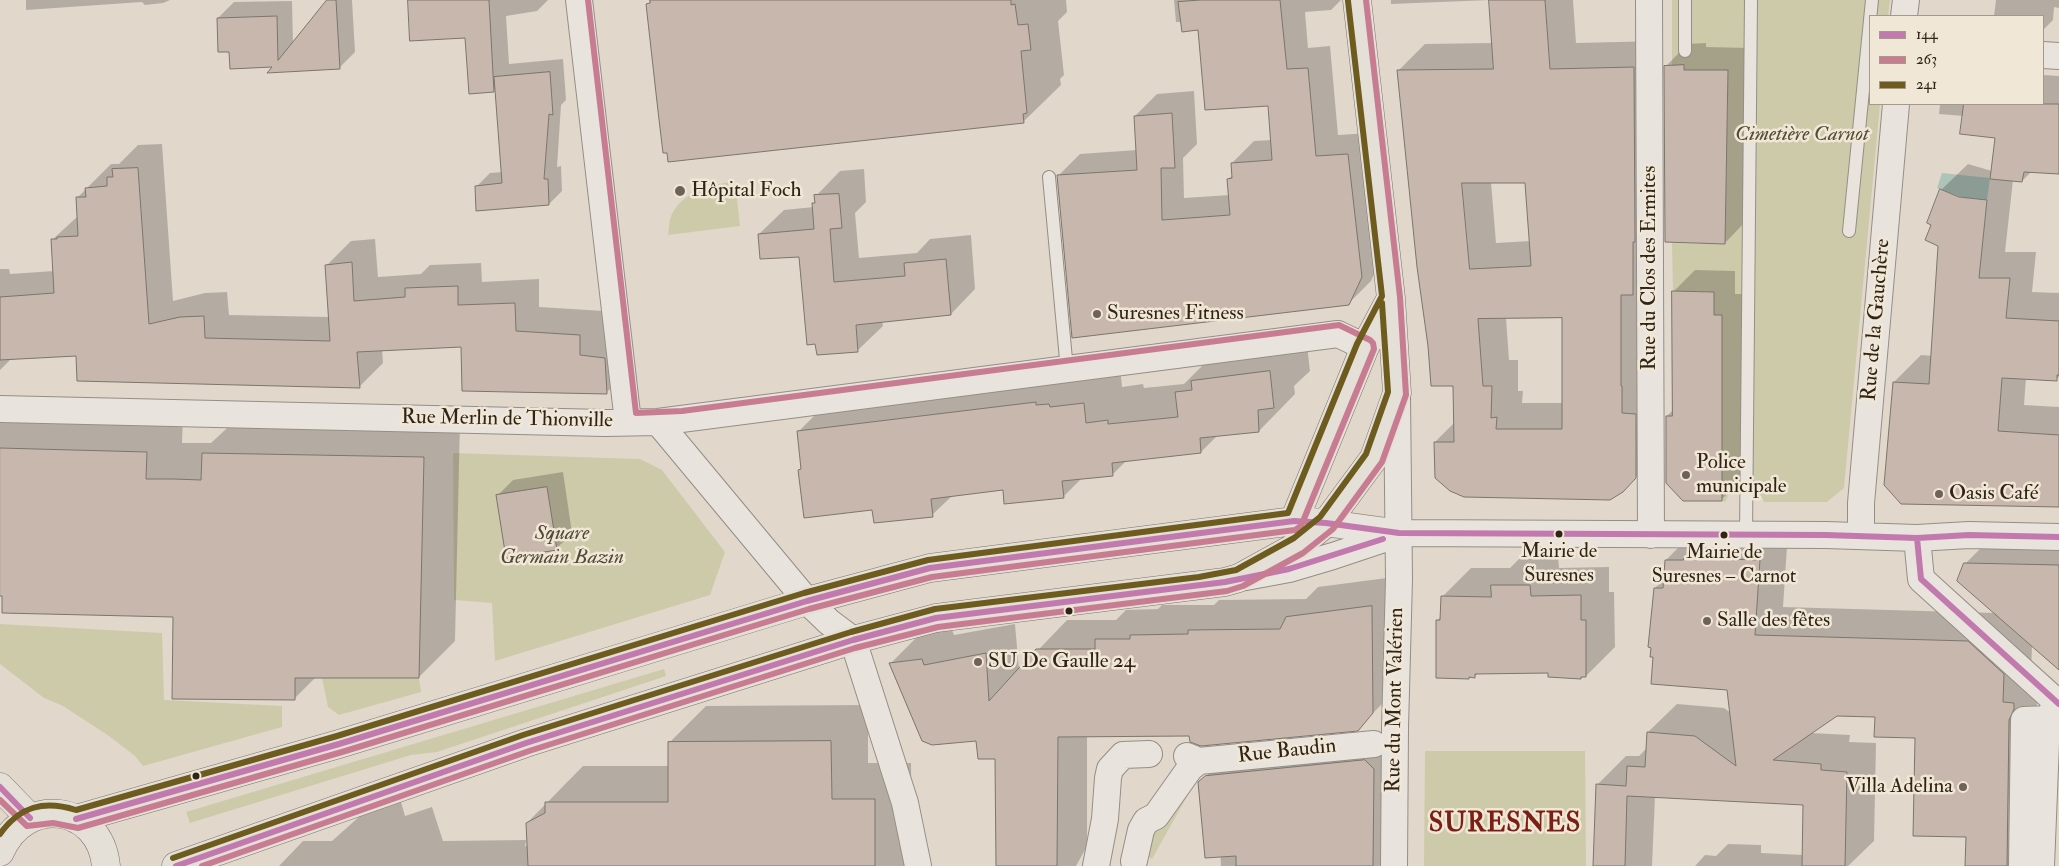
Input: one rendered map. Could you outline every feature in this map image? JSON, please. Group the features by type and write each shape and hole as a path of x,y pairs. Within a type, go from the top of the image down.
{"main road":[{"path":"176,866 526,743 853,640 936,618 1200,586 1239,578 1299,545 1326,522 1374,458 1397,393 1391,298 1357,0"},
{"path":"1294,521 1366,348 1391,298"},
{"path":"76,819 339,744 807,601 930,568 1294,521 1326,522"},
{"path":"0,787 30,818"},
{"path":"0,852 7,837 18,825 30,818 50,813 76,819 88,828 100,841 105,855 106,866"}],"street":[{"path":"579,0 628,422"},
{"name":"Rue du Clos des Ermites","path":"1649,0 1651,535"},
{"path":"1904,15 1906,0"},
{"path":"2044,55 2059,56"},
{"name":"Rue de la Gauchère","path":"1861,536 1861,503 1896,105"},
{"name":"Rue Merlin de Thionville","path":"0,409 605,424 658,422 1338,334 1366,348"},
{"name":"Rue du Mont Valérien","path":"1394,866 1399,534 1397,393"},
{"path":"658,422 807,601 829,622 853,640 905,803 918,866"},
{"path":"1326,522 1399,534 1746,535 1917,538 1969,535 2059,537"},
{"path":"1239,578 1289,569 1399,534"},
{"path":"1917,538 1921,579 2055,708"},
{"path":"2022,866 2024,720 2055,708"},
{"path":"2041,866 2055,708"},
{"name":"Rue Baudin","path":"1133,864 1141,830 1146,821 1156,816 1190,768 1193,758 1374,744"},
{"path":"1096,866 1105,820 1110,769 1124,755 1149,754"}],"lane":[{"path":"1685,0 1685,51"},
{"path":"1746,535 1750,0"},
{"path":"1871,15 1872,0"},
{"path":"1849,231 1869,30"},
{"path":"1049,176 1067,370"}],"green space":[{"name":"Cimetière Carnot","path":"1672,0 1890,0 1888,15 1869,15 1869,105 1880,105 1844,488 1827,502 1764,502 1759,494 1750,491 1739,491 1729,494 1725,502 1722,501 1722,321 1714,321 1714,292 1673,291 1672,243 1725,244 1728,70 1672,70"},
{"path":"735,181 740,226 668,235 670,219 674,210 688,196 706,188"},
{"name":"Square Germain Bazin","path":"453,453 640,459 662,470 725,552 710,595 495,661 492,603 454,600"},
{"path":"0,624 162,633 164,700 282,706 282,727 143,766 135,756 109,736 63,706 44,698 0,664"},
{"path":"664,669 666,676 437,752 411,755 190,823 186,812"},
{"path":"322,678 419,678 421,692 339,715 328,707"},
{"path":"1425,751 1585,751 1586,866 1424,866"},
{"path":"1198,777 1152,859 1142,852 1145,838"}],"shaded area":[{"path":"1942,173 1990,178 1987,200 1967,199 1937,188"}],"building":[{"path":"327,0 336,0 340,69 267,73 272,67 230,69 229,52 218,52 217,18 277,16 278,60"},
{"path":"408,0 489,0 494,92 469,94 465,38 410,41"},
{"path":"650,0 1011,0 1011,5 1015,4 1018,25 1028,24 1031,50 1021,51 1027,113 1023,114 1024,123 668,162 667,153 663,153 646,4 650,3"},
{"path":"1201,0 1280,0 1287,69 1308,68 1316,156 1348,154 1362,277 1349,305 1072,338 1057,175 1137,170 1134,116 1172,113 1175,168 1161,168 1162,220 1230,215 1227,179 1232,178 1231,163 1272,160 1268,106 1205,110 1198,30 1182,32 1178,2"},
{"path":"1489,0 1545,0 1550,69 1634,67 1635,242 1633,242 1633,295 1621,295 1621,386 1622,413 1636,414 1636,478 1623,492 1610,500 1464,497 1450,491 1435,478 1434,442 1454,442 1453,386 1431,386 1397,70 1493,69","holes":["1462,183 1525,183 1531,266 1470,269","1562,318 1562,429 1496,429 1497,417 1491,418 1492,386 1483,386 1478,319"]},
{"path":"1684,65 1684,70 1728,70 1725,244 1665,242 1664,66"},
{"path":"550,72 553,115 549,114 544,179 548,179 549,205 476,211 475,186 502,183 494,77"},
{"path":"2059,104 2059,174 2024,172 2022,182 1990,179 1995,138 1960,134 1964,105"},
{"path":"138,168 149,324 180,317 204,316 205,338 330,341 325,265 352,262 354,301 405,297 405,288 458,286 458,305 515,303 516,331 580,335 580,355 605,358 607,394 462,391 461,347 357,352 360,388 77,381 76,356 0,360 0,297 54,293 51,239 78,236 76,197 86,197 85,188 107,186 107,177 113,177 112,169"},
{"path":"1940,189 1959,197 1987,200 1979,278 2010,278 2006,318 2059,321 2059,375 2057,375 2057,381 2002,378 1998,431 2059,435 2059,507 1901,504 1884,485 1893,382 1929,384 1938,246 1925,240 1931,225 1927,223"},
{"path":"839,194 842,228 830,229 834,282 905,276 904,263 946,259 951,315 856,325 858,352 817,355 815,344 807,345 799,257 760,259 758,234 814,229 812,203 815,203 814,195"},
{"path":"1672,291 1714,292 1714,315 1722,315 1722,501 1683,501 1666,483 1666,416 1672,416"},
{"path":"1270,371 1274,408 1258,410 1259,432 1200,438 1201,453 1112,463 1113,476 1062,481 1064,498 1004,504 1003,490 931,499 933,517 874,523 872,510 804,518 798,470 801,469 797,431 1036,402 1036,405 1049,404 1050,407 1084,403 1086,423 1108,420 1108,424 1178,417 1175,392 1192,390 1191,381"},
{"path":"0,448 147,452 146,479 201,480 202,453 424,457 419,678 295,678 295,700 172,699 173,617 2,613 2,596 0,596"},
{"path":"547,487 557,550 506,558 496,495"},
{"path":"1684,558 1760,560 1755,635 1968,641 2004,674 2003,702 2014,703 2014,709 2009,720 2007,866 1965,866 1966,837 1913,836 1915,738 1874,737 1875,717 1837,716 1773,760 1821,764 1821,770 1847,772 1845,866 1802,866 1803,805 1627,796 1625,866 1593,866 1596,784 1626,786 1627,766 1645,767 1647,732 1695,736 1736,766 1727,690 1651,684 1653,657 1650,657 1651,648 1648,647 1654,588 1663,588 1665,560 1683,560"},
{"path":"1964,563 2059,565 2059,670 1957,581"},
{"name":"Mairie de Suresnes","path":"1491,585 1530,585 1531,596 1581,595 1581,620 1586,620 1586,677 1581,677 1581,679 1548,677 1548,673 1475,674 1475,678 1469,677 1469,679 1436,678 1436,620 1440,620 1441,596 1491,597"},
{"path":"1372,606 1373,713 1358,731 1201,746 1190,742 1189,736 1058,737 1057,866 996,866 995,759 978,759 976,741 932,745 922,741 889,663 922,659 924,665 986,653 989,701 1036,649 1095,649 1095,639 1130,639 1130,635 1188,634 1188,630 1280,629 1286,617"},
{"path":"831,741 832,799 875,799 875,866 528,866 526,823 545,813 545,802 668,802 668,742"},
{"path":"1365,760 1374,769 1373,866 1236,866 1236,856 1205,858 1198,782 1205,776"}],"transit line":[{"name":"263","path":"0,800 27,826 53,823 78,828 342,752 809,609 932,577 1295,530 1301,526 1374,349 1373,343 1370,340 1339,325 682,411 636,413 588,0"},
{"name":"263","path":"202,866 529,751 855,648 938,627 1227,591 1243,586 1303,553 1333,529 1382,462 1406,395 1400,297 1366,0"},
{"name":"241","path":"0,834 16,817 24,811 34,808 53,806 76,810 337,736 804,593 928,560 1288,513 1357,344 1382,296 1348,1"},
{"name":"241","path":"173,858 523,735 851,632 935,609 1199,577 1236,570 1294,538 1320,517 1366,454 1388,392 1382,303"},
{"name":"144","path":"76,819 339,744 807,601 930,568 1294,521 1326,523 1399,533 1826,535 1917,538 1969,535 2059,537"},
{"name":"144","path":"1917,538 1921,579 2059,704"},
{"name":"144","path":"176,866 526,743 853,640 936,618 1225,582 1289,569 1383,539"},
{"name":"144","path":"0,787 30,818"}],"place":[{"name":"Hôpital Foch","path":"680,191"},
{"name":"Suresnes Fitness","path":"1097,314"},
{"name":"Police municipale","path":"1686,475"},
{"name":"Oasis Café","path":"1939,494"},
{"name":"Mairie de Suresnes","path":"1559,534"},
{"name":"Mairie de Suresnes – Carnot","path":"1724,535"},
{"name":"Salle des fêtes","path":"1707,621"},
{"name":"SU De Gaulle 24","path":"978,662"},
{"name":"Villa Adelina","path":"1963,787"}],"district":[{"name":"SURESNES","path":"1505,825"}]}
